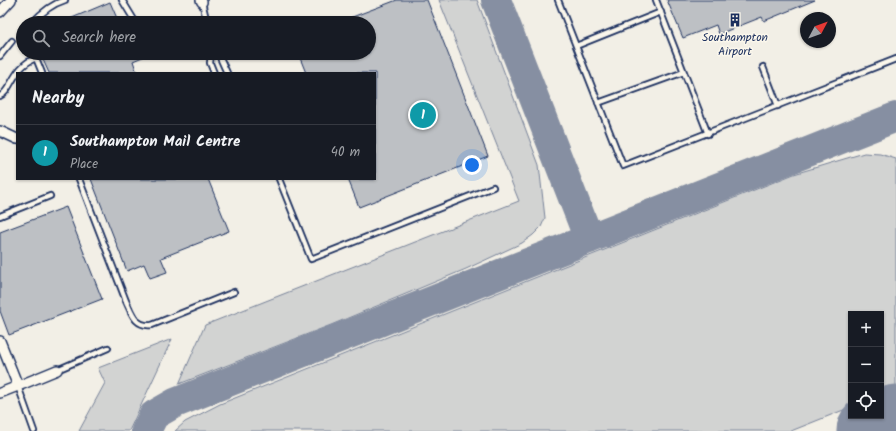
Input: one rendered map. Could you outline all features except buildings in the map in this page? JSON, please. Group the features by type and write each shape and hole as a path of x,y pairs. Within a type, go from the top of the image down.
{"street":[{"path":"0,12 11,0"},
{"path":"0,131 16,137"},
{"path":"0,342 18,386"},
{"path":"0,393 57,370"}],"lane":[{"path":"39,16 65,0"},
{"path":"122,0 132,16"},
{"path":"558,0 623,166 708,134 896,59"},
{"path":"656,0 708,134"},
{"path":"201,1 205,16"},
{"path":"576,46 661,12"},
{"path":"0,56 12,41"},
{"path":"17,72 21,66 29,60"},
{"path":"37,60 42,72"},
{"path":"210,60 214,72"},
{"path":"221,60 227,72"},
{"path":"763,67 778,106"},
{"path":"598,103 684,72"},
{"path":"0,96 5,92 16,74"},
{"path":"79,180 126,301 134,319 139,324 152,325 234,292"},
{"path":"279,180 311,259 493,187"},
{"path":"0,216 50,196"},
{"path":"57,370 108,348"},
{"path":"18,386 34,431"}],"shaded area":[{"path":"439,0 477,0 539,165 545,218 541,227 522,243 466,269 331,325 179,384 205,325 519,201"},
{"path":"864,153 880,154 896,159 896,390 884,395 884,311 848,311 848,408 791,431 175,431 185,422 220,404 794,174"},
{"path":"172,339 129,431 79,431 105,383 98,368"}],"taxiway":[{"path":"496,0 589,239"},
{"path":"146,431 154,415 175,403 896,117"}],"runway":[{"path":"874,431 896,422"}],"place":[{"name":"Southampton Airport","path":"735,20"},
{"name":"Southampton Mail Centre","path":"423,115"}]}
